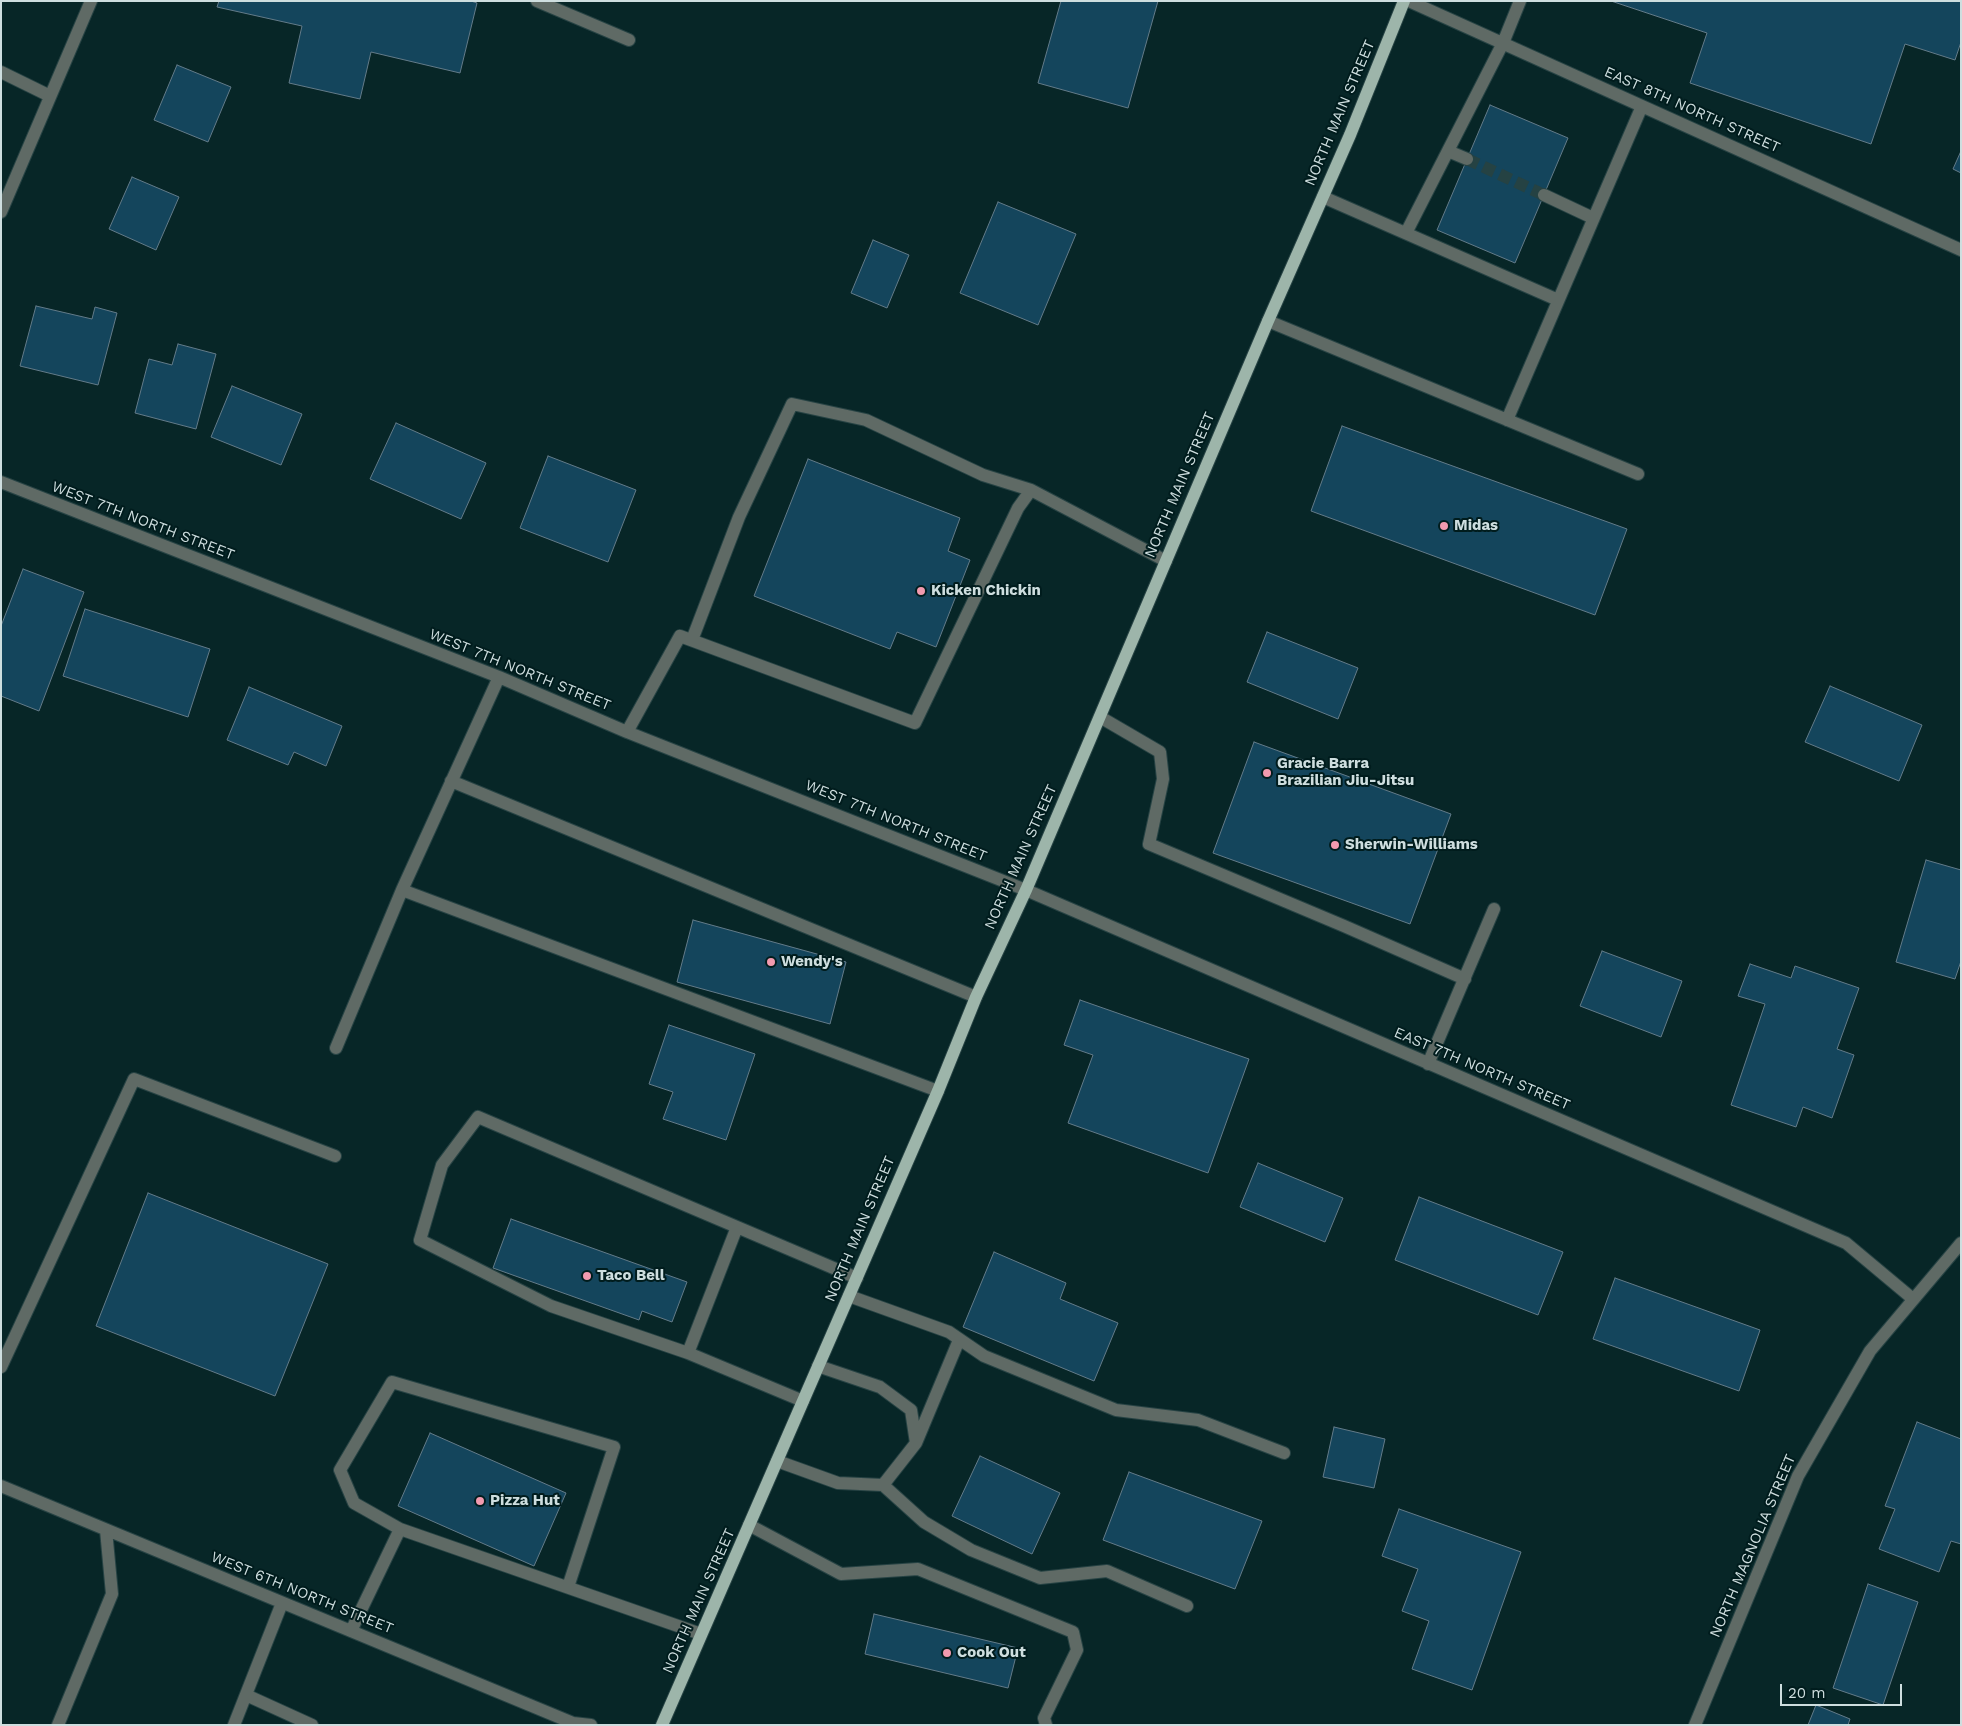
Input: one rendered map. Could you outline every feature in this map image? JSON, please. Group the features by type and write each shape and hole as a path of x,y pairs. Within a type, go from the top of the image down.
{"main road":[{"name":"NORTH MAIN STREET","path":"662,1725 938,1091 976,997 1026,890 1268,322 1350,135 1404,1"}],"street":[{"path":"1,212 91,1"},
{"path":"537,1 629,40"},
{"name":"EAST 8TH NORTH STREET","path":"1410,1 1961,250"},
{"path":"1406,233 1503,43 1520,1"},
{"path":"1,72 50,96"},
{"path":"1506,420 1642,106"},
{"path":"1448,151 1467,159"},
{"path":"1544,194 1593,218"},
{"path":"1323,197 1558,300"},
{"path":"1268,322 1638,474"},
{"path":"692,640 739,517 792,404 866,420 983,474 1031,490 1166,561"},
{"name":"WEST 7TH NORTH STREET","path":"1,482 499,677 626,732 1026,890"},
{"path":"626,732 680,636 915,723 1018,508 1031,490"},
{"path":"336,1048 402,890 499,677"},
{"path":"1100,717 1160,752 1163,779 1149,844 1465,979"},
{"path":"451,782 976,997"},
{"path":"402,890 938,1091"},
{"name":"EAST 7TH NORTH STREET","path":"1026,890 1846,1243 1913,1299"},
{"path":"1428,1064 1494,909"},
{"path":"1,1367 134,1079 335,1156"},
{"path":"803,1401 688,1353 551,1306 420,1240 442,1164 478,1117 857,1278"},
{"path":"688,1353 737,1227"},
{"name":"NORTH MAGNOLIA STREET","path":"1695,1725 1798,1476 1870,1351 1961,1243"},
{"path":"849,1296 948,1332 984,1356 1116,1410 1198,1420 1284,1453"},
{"path":"882,1485 916,1443 959,1340"},
{"path":"818,1366 880,1387 911,1410 916,1443"},
{"path":"568,1587 614,1447 392,1382 340,1470 354,1503 400,1529 701,1634"},
{"path":"777,1461 838,1483 882,1485 924,1522 972,1550 1040,1578 1107,1571 1187,1606"},
{"name":"WEST 6TH NORTH STREET","path":"1,1486 573,1723 591,1725"},
{"path":"749,1525 841,1574 918,1569 1073,1632 1077,1650 1044,1718 1046,1725"},
{"path":"351,1631 400,1529"},
{"path":"58,1725 112,1594 106,1530"},
{"path":"234,1725 282,1603"},
{"path":"246,1695 312,1725"}],"building":[{"path":"219,1 471,1 477,3 460,73 371,52 360,99 289,83 302,26 217,7"},
{"path":"1061,1 1158,1 1128,108 1038,83"},
{"path":"1611,1 1961,1 1961,42 1955,60 1905,44 1871,144 1690,83 1707,33"},
{"path":"177,65 231,87 208,142 154,120"},
{"path":"1490,105 1568,138 1515,263 1437,230"},
{"path":"1961,151 1961,173 1953,169"},
{"path":"132,177 179,197 156,250 109,229"},
{"path":"998,202 1076,234 1038,325 960,293"},
{"path":"873,240 909,255 887,308 851,293"},
{"path":"36,306 92,319 95,307 117,313 98,385 20,366"},
{"path":"178,344 216,354 196,429 135,413 149,359 172,365"},
{"path":"232,386 302,414 281,465 211,437"},
{"path":"396,423 486,463 461,519 370,479"},
{"path":"1342,426 1627,529 1595,615 1311,511"},
{"path":"548,456 636,490 608,562 520,528"},
{"path":"808,459 960,518 948,551 970,560 936,647 897,632 890,649 754,596"},
{"path":"23,569 84,592 39,711 1,696 1,626"},
{"path":"85,609 210,649 188,717 63,676"},
{"path":"1267,632 1358,668 1338,719 1247,682"},
{"path":"1830,686 1922,725 1899,781 1805,742"},
{"path":"249,687 342,726 326,766 294,752 288,765 227,740"},
{"path":"1254,742 1451,814 1410,924 1213,853"},
{"path":"1926,860 1961,870 1961,961 1955,979 1896,962"},
{"path":"693,920 846,962 830,1024 677,982"},
{"path":"1602,951 1682,981 1661,1037 1580,1006"},
{"path":"1750,964 1791,978 1795,966 1859,988 1837,1049 1854,1055 1832,1118 1803,1107 1796,1127 1731,1105 1765,1004 1738,996"},
{"path":"1080,1000 1249,1059 1208,1173 1068,1123 1093,1055 1064,1045"},
{"path":"669,1025 755,1054 726,1140 663,1119 673,1092 649,1084"},
{"path":"1258,1163 1343,1198 1325,1242 1240,1207"},
{"path":"148,1193 328,1264 275,1396 96,1326"},
{"path":"1419,1197 1563,1252 1538,1315 1395,1260"},
{"path":"511,1219 687,1282 672,1322 642,1311 639,1320 493,1268"},
{"path":"994,1252 1066,1283 1060,1299 1118,1323 1094,1381 963,1327"},
{"path":"1615,1278 1760,1330 1739,1391 1593,1339"},
{"path":"1917,1422 1961,1439 1961,1544 1951,1541 1939,1572 1879,1549 1895,1509 1885,1506"},
{"path":"1334,1427 1385,1439 1374,1488 1323,1477"},
{"path":"430,1433 566,1493 534,1566 398,1506"},
{"path":"980,1456 1060,1493 1032,1554 952,1516"},
{"path":"1129,1472 1262,1521 1235,1589 1103,1540"},
{"path":"1399,1509 1521,1552 1472,1690 1412,1669 1429,1621 1402,1611 1418,1569 1382,1556"},
{"path":"1868,1584 1918,1602 1883,1705 1833,1688"},
{"path":"874,1614 1018,1648 1008,1688 865,1654"},
{"path":"1816,1705 1850,1719 1848,1725 1808,1725"}],"tunnel":[{"path":"1467,159 1544,195"}],"place":[{"name":"Midas","path":"1444,526"},
{"name":"Kicken Chickin","path":"921,591"},
{"name":"Gracie Barra Brazilian Jiu-Jitsu","path":"1267,773"},
{"name":"Sherwin-Williams","path":"1335,845"},
{"name":"Wendy's","path":"771,962"},
{"name":"Taco Bell","path":"587,1276"},
{"name":"Pizza Hut","path":"480,1501"},
{"name":"Cook Out","path":"947,1653"}]}
